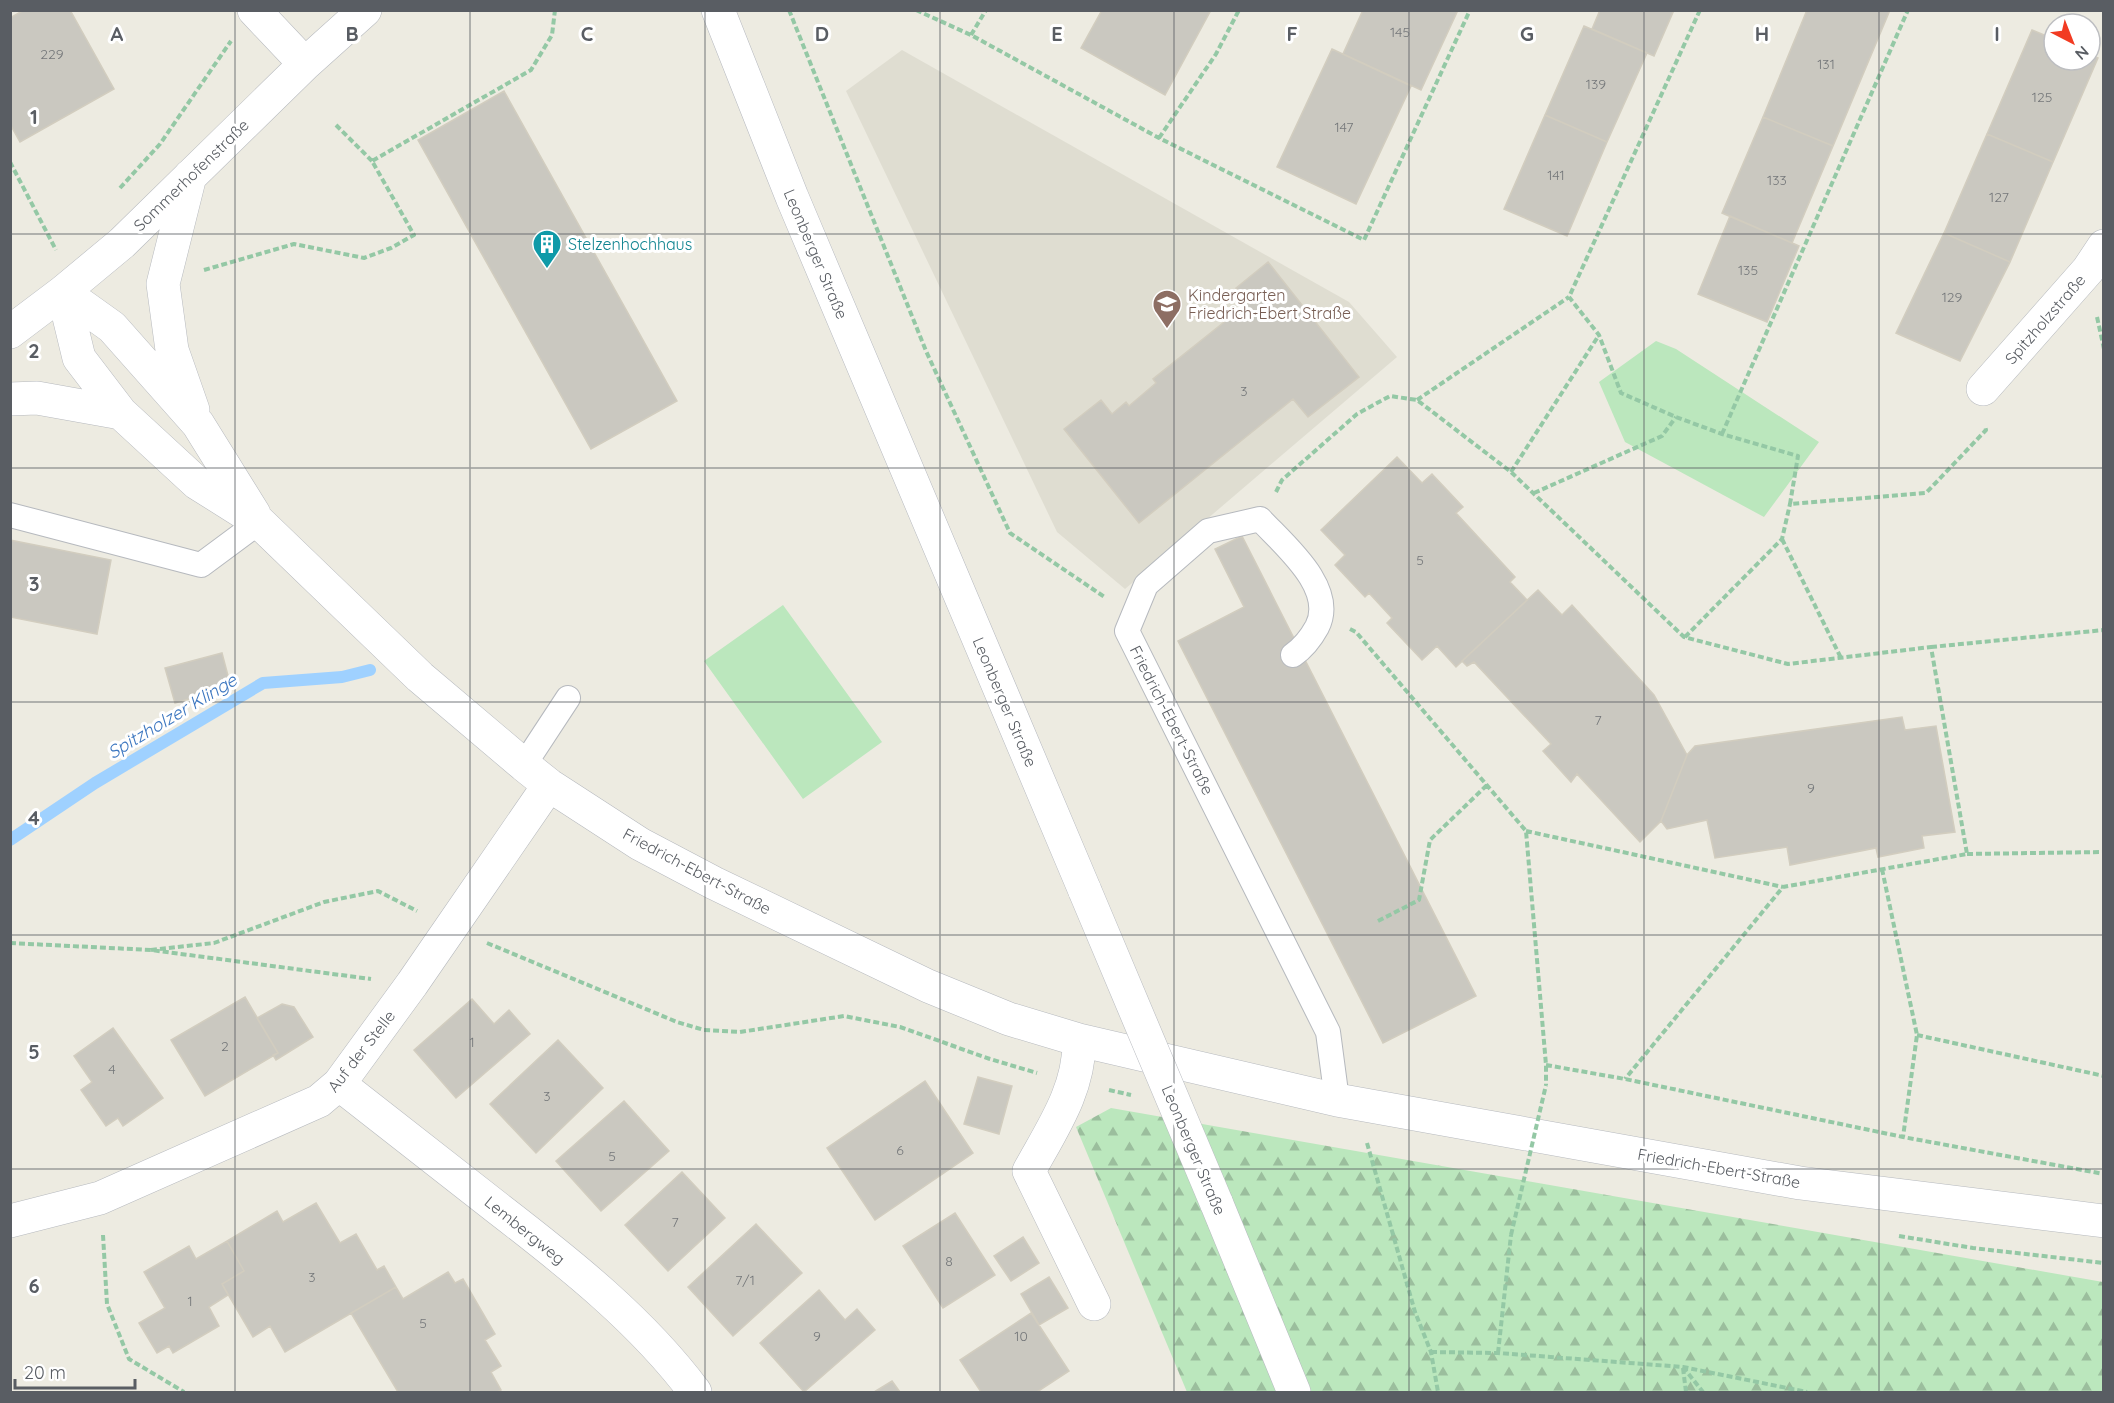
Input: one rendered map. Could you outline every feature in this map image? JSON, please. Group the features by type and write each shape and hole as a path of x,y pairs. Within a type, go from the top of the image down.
{"street":[{"path":"254,10 305,64"},
{"name":"Sommerhofenstraße","path":"10,332 122,243 305,64 365,10"},
{"name":"Leonberger Straße","path":"718,11 792,197 1294,1392"},
{"name":"Friedrich-Ebert-Straße","path":"190,176 163,285 172,350 198,424"},
{"name":"Spitzholzstraße","path":"1983,389 2088,270 2103,246"},
{"name":"Friedrich-Ebert-Straße","path":"63,292 79,358 121,413 197,483 259,522 420,677 536,775 640,844 714,883 928,986 1008,1019 1078,1040 1337,1100 1800,1183 2103,1221"},
{"name":"Friedrich-Ebert-Straße","path":"63,292 112,327 198,424 259,522"},
{"path":"10,399 37,398 121,413"},
{"name":"Auf der Stelle","path":"10,1221 100,1198 320,1101 339,1084 450,928 536,775"},
{"path":"1078,1040 1079,1060 1068,1098 1029,1171 1094,1304"},
{"name":"Lembergweg","path":"339,1084 552,1250 626,1314 681,1372 695,1392"}],"lane":[{"path":"10,515 201,565 259,522"},
{"name":"Friedrich-Ebert-Straße","path":"1260,519 1208,531 1146,585 1127,631 1328,1032 1337,1100"},
{"path":"1260,519 1307,570 1320,593 1323,616 1313,634 1293,655"},
{"path":"536,775 568,698"}],"path":[{"path":"372,161 531,70 552,35 555,10"},
{"path":"789,10 927,351 1010,533 1133,617"},
{"path":"916,10 971,35 1159,138 1364,240 1470,10"},
{"path":"971,35 986,10"},
{"path":"1159,138 1216,54 1239,10"},
{"path":"1417,400 1569,297 1700,10"},
{"path":"1722,434 1908,10"},
{"path":"117,192 160,144 232,39"},
{"path":"163,285 193,273 294,244 364,258 391,248 414,235 372,161 336,125"},
{"path":"10,162 58,254 65,246"},
{"path":"1569,297 1599,335 1621,393 1722,434 1798,456 1782,539 1684,637"},
{"path":"1511,471 1599,335"},
{"path":"1790,504 1926,493 1986,430 1983,389"},
{"path":"1260,519 1282,480 1357,414 1390,396 1417,400 1511,471 1684,637 1788,664 2103,630"},
{"path":"1534,493 1662,436 1676,417"},
{"path":"1782,539 1841,658"},
{"path":"1323,616 1356,632 1526,831 1546,1085 1511,1235 1498,1353"},
{"path":"1931,647 1967,854"},
{"path":"1378,921 1419,900 1430,840 1487,785"},
{"path":"1526,831 1783,887 1967,854 2103,852"},
{"path":"1882,869 1917,1035 1903,1137"},
{"path":"1625,1079 1783,887"},
{"path":"151,950 214,943 324,902 378,891 450,928"},
{"path":"10,943 151,950 412,984"},
{"path":"1917,1035 2103,1076"},
{"path":"1546,1065 1625,1079 1903,1137 2103,1174"},
{"path":"1367,1142 1415,1312 1431,1352 1438,1392"},
{"path":"100,1198 107,1304 129,1359 184,1392"},
{"path":"1431,1352 1498,1353 1683,1367 1807,1392"},
{"path":"1683,1367 1686,1392"},
{"path":"1683,1367 1703,1392"}],"shaded area":[{"name":"Kindergarten Friedrich-Ebert Straße","path":"902,50 1349,302 1397,357 1125,589 1057,532 846,91"}],"green space":[{"path":"1656,341 1676,349 1819,442 1764,517 1625,442 1599,382"},
{"path":"783,605 882,742 803,799 704,661"},
{"path":"1111,1108 2103,1282 2103,1392 1187,1392 1076,1127"}],"building":[{"path":"24,10 70,10 114,89 20,142 10,124 10,18"},
{"path":"1102,10 1211,10 1165,95 1081,48"},
{"path":"1363,10 1458,10 1421,90 1343,54"},
{"path":"1600,10 1674,10 1654,56 1592,29"},
{"path":"1807,10 1890,10 1833,146 1763,117"},
{"path":"1584,26 1647,53 1607,142 1545,115"},
{"path":"2032,30 2042,34 2042,72 2092,72 2053,162 1987,134"},
{"path":"1332,49 1411,86 1356,204 1277,167"},
{"name":"Stelzenhochhaus","path":"504,91 677,401 591,449 418,140"},
{"path":"1545,115 1607,142 1567,236 1504,209"},
{"path":"1763,117 1833,146 1792,243 1722,213"},
{"path":"1987,134 2053,162 2010,262 1944,233"},
{"path":"1730,216 1799,246 1767,322 1698,294"},
{"path":"1944,233 2010,262 1960,361 1896,333"},
{"path":"1268,262 1359,377 1308,417 1293,399 1139,523 1064,429 1101,400 1112,414 1126,402 1129,406 1156,383 1153,379 1248,303 1236,288"},
{"path":"1397,457 1422,483 1432,474 1463,507 1456,513 1515,577 1510,582 1527,600 1456,667 1437,646 1422,660 1387,623 1392,618 1369,593 1365,597 1335,565 1345,555 1321,530"},
{"path":"1242,536 1476,996 1383,1043 1178,641 1244,607 1215,549"},
{"path":"10,540 111,560 97,634 10,617"},
{"path":"1538,590 1562,615 1572,605 1654,695 1687,755 1661,821 1640,842 1577,774 1571,782 1543,751 1551,744 1474,662 1467,666 1462,661"},
{"path":"222,653 231,687 175,703 165,668"},
{"path":"1902,717 1905,730 1936,726 1955,832 1922,836 1924,848 1878,857 1876,848 1790,865 1787,847 1715,858 1707,820 1667,829 1661,821 1687,755 1695,746"},
{"path":"245,997 278,1053 205,1096 171,1040"},
{"path":"472,999 494,1024 509,1010 530,1034 456,1098 414,1050"},
{"path":"282,1004 294,1007 313,1037 276,1060 273,1055 278,1053 257,1018"},
{"path":"113,1028 163,1098 123,1126 118,1118 106,1126 81,1090 92,1082 74,1056"},
{"path":"558,1040 603,1088 536,1153 490,1104"},
{"path":"978,1077 1012,1086 999,1134 964,1124"},
{"path":"925,1081 973,1153 875,1220 827,1148"},
{"path":"624,1101 669,1151 601,1211 556,1161"},
{"path":"682,1172 725,1218 668,1271 625,1225"},
{"path":"316,1203 340,1243 356,1234 377,1270 384,1266 396,1287 285,1352 270,1326 253,1337 222,1284 244,1271 227,1241 277,1211 283,1222"},
{"path":"955,1213 995,1275 943,1308 903,1246"},
{"path":"756,1224 802,1273 733,1336 688,1287"},
{"path":"1023,1237 1039,1263 1011,1281 994,1256"},
{"path":"227,1241 244,1271 222,1284 228,1295 209,1307 219,1326 173,1353 169,1346 157,1353 139,1323 165,1308 144,1272 189,1246 196,1259"},
{"path":"448,1272 455,1283 463,1279 495,1334 485,1340 501,1366 491,1372 501,1390 497,1392 398,1392 351,1313 396,1287 403,1299"},
{"path":"1049,1277 1068,1308 1039,1325 1021,1294"},
{"path":"819,1290 845,1320 857,1309 875,1330 804,1392 760,1343"},
{"path":"1031,1313 1069,1371 1037,1392 981,1392 960,1360"},
{"path":"892,1381 900,1392 874,1392"}],"waterway":[{"name":"Spitzholzer Klinge","path":"10,840 95,783 263,683 342,677 370,670"}],"place":[{"name":"Stelzenhochhaus","path":"547,270"},
{"name":"Kindergarten Friedrich-Ebert Straße","path":"1167,330"}]}
